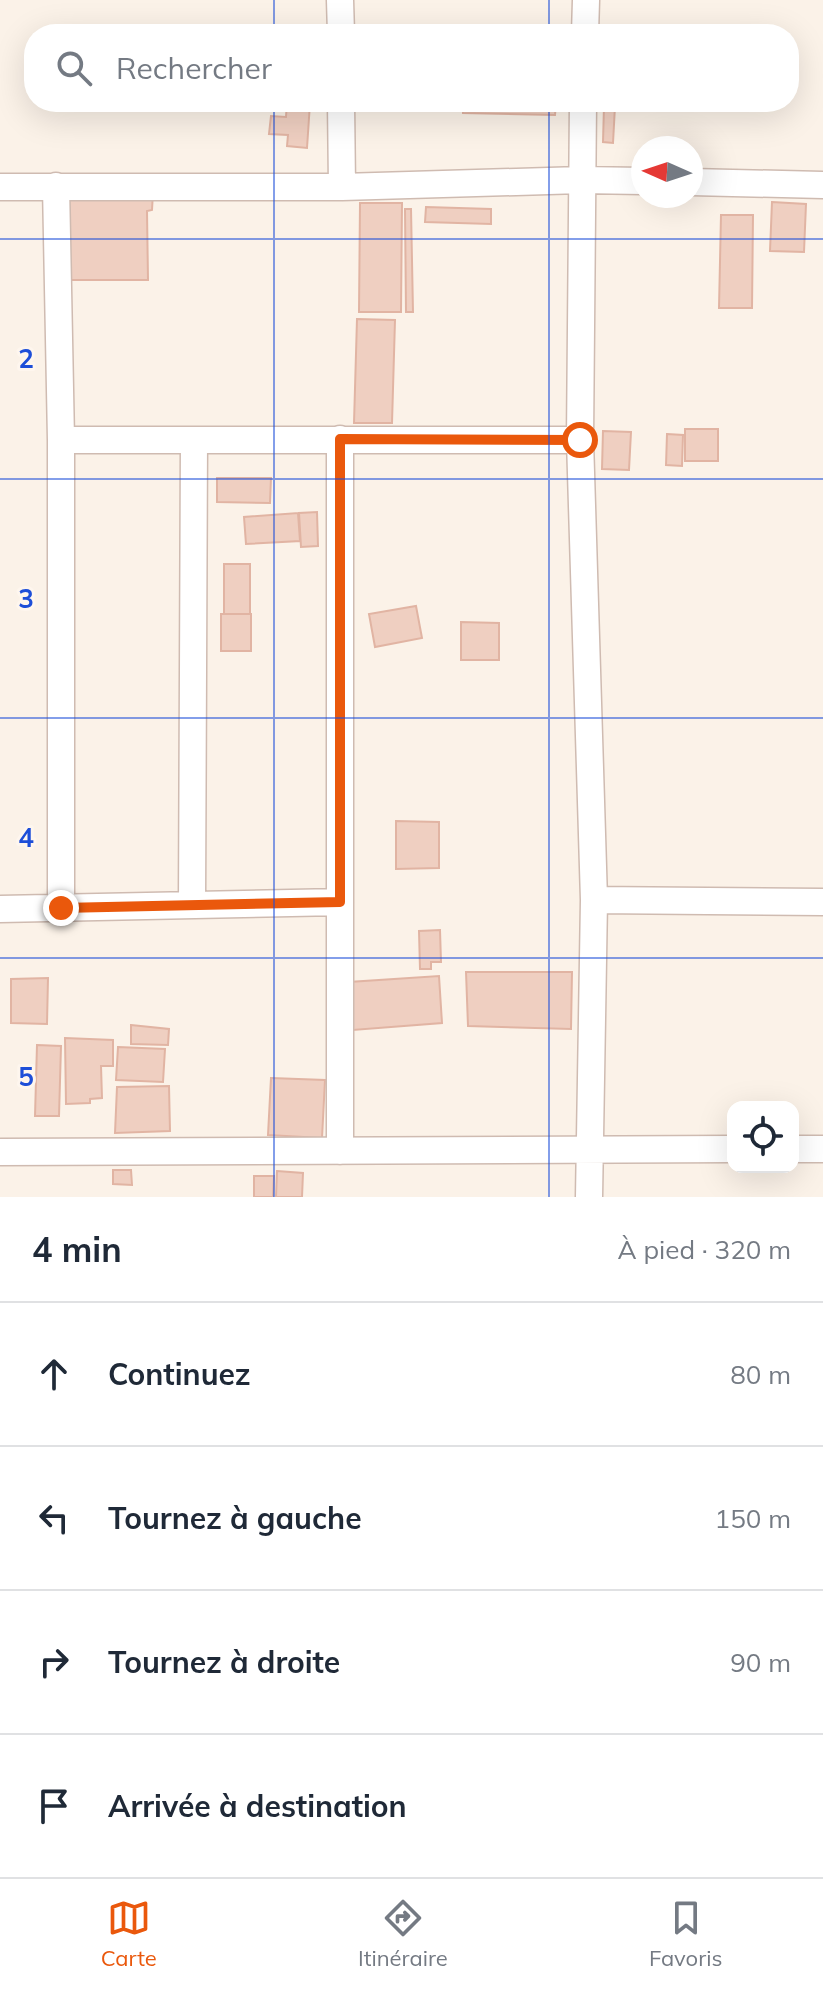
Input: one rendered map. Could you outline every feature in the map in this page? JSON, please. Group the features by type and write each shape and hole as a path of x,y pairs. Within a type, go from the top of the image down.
{"street":[{"path":"340,0 341,24"},
{"path":"585,24 586,0"},
{"path":"341,112 342,187"},
{"path":"583,112 580,440 594,900 589,1197"},
{"path":"0,187 342,187 631,181"},
{"path":"703,182 823,185"},
{"path":"56,186 61,440 61,908"},
{"path":"340,439 340,1151"},
{"path":"61,440 580,440"},
{"path":"192,904 194,440"},
{"path":"594,900 823,902"},
{"path":"0,909 340,902"},
{"path":"0,1152 727,1149"},
{"path":"799,1149 823,1149"}],"building":[{"path":"286,112 309,112 307,148 287,146 288,135 269,134 271,116 286,117"},
{"path":"463,112 555,112 555,115"},
{"path":"604,112 615,112 613,143 603,142"},
{"path":"67,192 153,192 152,210 147,211 148,280 67,280"},
{"path":"772,202 806,204 804,252 770,251"},
{"path":"360,203 402,203 401,312 359,312"},
{"path":"426,207 491,209 491,224 425,222"},
{"path":"405,209 411,209 413,312 406,312"},
{"path":"721,215 753,215 752,308 719,308"},
{"path":"357,319 395,320 392,423 354,423"},
{"path":"685,429 718,429 718,461 685,461"},
{"path":"603,431 631,432 629,470 602,469"},
{"path":"667,434 683,435 682,466 666,465"},
{"path":"217,478 271,478 270,503 217,502"},
{"path":"317,512 318,546 301,547 299,513"},
{"path":"298,513 300,541 246,544 244,517"},
{"path":"224,564 250,564 250,614 224,614"},
{"path":"416,606 422,638 375,647 369,614"},
{"path":"221,614 251,614 251,651 221,651"},
{"path":"461,622 499,623 499,660 461,660"},
{"path":"396,821 439,822 439,868 396,869"},
{"path":"440,930 441,962 431,962 431,969 420,969 419,931"},
{"path":"466,972 572,972 571,1029 468,1026"},
{"path":"439,976 442,1023 353,1030 349,982"},
{"path":"48,978 47,1024 11,1023 11,979"},
{"path":"131,1025 169,1029 168,1045 131,1044"},
{"path":"65,1038 113,1040 113,1066 101,1066 102,1098 90,1099 90,1103 66,1104"},
{"path":"37,1045 61,1046 59,1116 35,1116"},
{"path":"118,1047 165,1049 163,1082 116,1080"},
{"path":"271,1078 325,1080 322,1138 268,1135"},
{"path":"169,1086 170,1131 115,1133 117,1087"},
{"path":"113,1170 131,1170 132,1185 113,1184"},
{"path":"277,1171 303,1173 302,1197 276,1197"},
{"path":"254,1176 274,1176 273,1197 254,1197"}],"route":[{"path":"61,908 340,902 340,439 580,440"}]}
